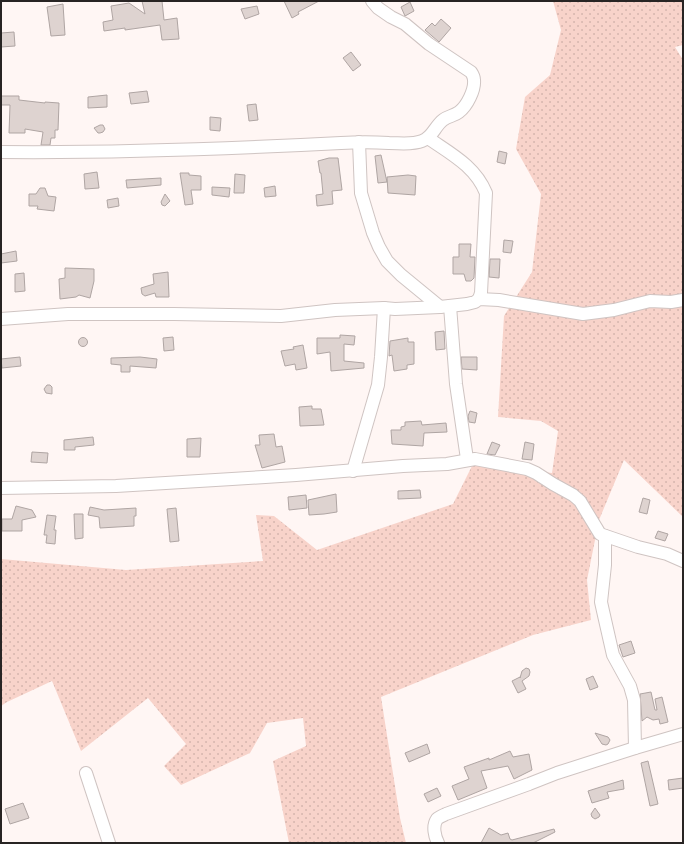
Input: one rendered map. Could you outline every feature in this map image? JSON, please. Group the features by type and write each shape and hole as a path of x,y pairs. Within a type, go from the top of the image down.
{"street":[{"path":"1,152 205,150 359,142 412,143 422,141 428,138 442,120 458,113 464,108 474,84 474,78 471,72 429,44 405,24 378,8 372,1"},
{"path":"428,138 465,164 482,182 486,193 481,293 479,299"},
{"path":"359,142 361,193 378,247 387,261 400,275 445,306 467,459"},
{"path":"1,319 68,314 281,316 335,310 445,306 475,302 479,299 499,300 583,314 614,310 650,301 671,302 683,300"},
{"path":"354,471 378,385 384,308"},
{"path":"1,488 116,486 296,476 403,466 446,464 456,463 467,459 475,459 536,472 553,484 574,495 580,501 600,534 638,547 668,554 683,561"},
{"path":"605,536 605,566 601,602 602,611 613,655 630,686 634,700 635,748"},
{"path":"438,843 434,827 437,819 446,814 557,773 683,734"},
{"path":"86,773 109,843"}],"shaded area":[{"path":"553,1 683,1 683,45 675,47 683,60 683,517 624,460 599,520 587,580 591,620 533,635 381,697 400,818 406,843 289,843 273,761 306,746 303,718 267,723 250,753 181,785 164,766 186,744 148,698 81,751 52,681 1,706 1,559 126,570 263,561 256,515 274,516 317,550 453,504 473,464 552,473 558,431 541,421 498,417 504,316 532,272 541,194 516,149 525,97 550,75 561,30"}],"building":[{"path":"142,1 162,1 164,20 177,18 179,39 162,40 160,25 125,30 125,28 104,31 103,22 113,20 111,6 129,3 145,14"},
{"path":"284,1 319,1 298,12 299,14 292,18"},
{"path":"410,2 414,11 405,16 401,7"},
{"path":"63,4 65,35 51,36 47,7"},
{"path":"257,6 259,14 245,19 241,9"},
{"path":"441,19 451,28 439,42 425,30 432,23 435,26"},
{"path":"14,32 15,46 1,47 1,33"},
{"path":"351,52 361,65 353,71 343,58"},
{"path":"147,91 149,102 131,104 129,93"},
{"path":"107,95 107,107 88,108 88,97"},
{"path":"1,96 19,96 19,100 59,103 58,130 55,130 55,138 51,138 50,145 41,145 43,132 25,129 25,133 9,133 10,105 1,105"},
{"path":"256,104 258,120 249,121 247,105"},
{"path":"210,117 221,118 220,131 210,130"},
{"path":"103,125 105,129 103,132 98,133 94,128"},
{"path":"499,151 507,153 505,164 497,162"},
{"path":"381,155 387,182 378,183 375,156"},
{"path":"329,158 338,158 342,190 332,191 333,204 317,206 316,195 323,194 318,161"},
{"path":"97,172 99,188 85,189 84,174"},
{"path":"180,173 189,173 189,175 201,176 201,190 191,190 193,204 185,205"},
{"path":"235,174 245,175 244,193 234,193"},
{"path":"408,175 416,176 415,195 388,193 387,177"},
{"path":"161,178 161,185 127,188 126,180"},
{"path":"275,186 276,196 265,197 264,188"},
{"path":"212,187 230,188 229,197 212,195"},
{"path":"40,188 45,188 48,196 56,197 54,211 37,209 38,206 29,206 29,194 36,194"},
{"path":"165,194 170,201 165,206 162,205 161,202"},
{"path":"118,198 119,206 108,208 107,200"},
{"path":"504,240 513,241 511,253 503,252"},
{"path":"459,244 471,244 470,257 475,257 474,278 471,281 466,281 464,274 453,274 453,257 459,257"},
{"path":"16,251 17,261 1,263 1,254"},
{"path":"490,259 500,259 499,278 489,277"},
{"path":"65,268 94,269 94,281 90,298 79,295 76,297 60,299 59,279 65,278"},
{"path":"168,272 169,297 156,297 155,293 145,296 142,294 141,288 154,284 153,274"},
{"path":"24,273 25,291 15,292 15,274"},
{"path":"444,331 445,349 436,350 435,332"},
{"path":"340,335 355,336 354,345 344,344 344,361 364,363 364,368 331,371 330,352 317,354 317,338 340,338"},
{"path":"173,337 174,350 164,351 163,338"},
{"path":"81,338 85,338 87,342 85,346 81,346 79,344 79,340"},
{"path":"408,338 408,342 414,342 414,364 407,365 407,369 394,371 392,355 389,356 390,341"},
{"path":"303,345 307,368 296,370 295,364 285,366 281,351 294,349 293,347"},
{"path":"20,357 21,366 2,368 1,359"},
{"path":"140,357 157,359 156,368 130,366 130,372 121,372 121,365 111,364 111,358"},
{"path":"461,357 477,357 477,370 462,369"},
{"path":"47,385 52,387 52,394 46,393 44,389"},
{"path":"312,406 312,409 321,409 324,425 300,426 299,407"},
{"path":"470,411 477,413 475,423 469,422 468,416"},
{"path":"421,421 422,425 446,423 447,432 424,433 423,446 392,444 391,430 401,430 401,427 405,426 405,422"},
{"path":"274,434 276,447 282,446 285,462 262,468 255,445 260,445 259,435"},
{"path":"93,437 94,445 75,447 75,450 64,450 64,440"},
{"path":"201,438 200,457 187,457 187,439"},
{"path":"492,442 500,445 495,455 487,454"},
{"path":"525,442 534,444 532,460 522,459"},
{"path":"32,452 48,453 47,463 31,462"},
{"path":"420,490 421,498 398,499 398,491"},
{"path":"336,494 337,512 309,515 308,500"},
{"path":"306,495 307,508 289,510 288,497"},
{"path":"643,498 650,500 647,514 639,512"},
{"path":"16,506 32,510 36,517 22,520 22,531 2,531 2,519 12,519"},
{"path":"90,507 104,510 136,508 134,526 100,528 99,517 88,515"},
{"path":"176,508 179,541 170,542 167,509"},
{"path":"74,514 83,514 83,538 75,539"},
{"path":"47,515 56,516 54,530 56,530 55,544 46,543 47,535 44,535"},
{"path":"658,531 668,534 665,541 655,538"},
{"path":"631,641 635,653 623,657 619,645"},
{"path":"526,668 529,669 529,676 522,681 526,689 518,693 512,681 520,678 522,671"},
{"path":"593,676 598,687 590,690 586,679"},
{"path":"651,692 655,710 657,710 655,699 662,697 668,722 660,724 659,719 653,720 647,717 642,721 640,694"},
{"path":"595,733 608,737 610,740 608,744 602,744"},
{"path":"427,744 430,753 409,762 405,753"},
{"path":"510,751 513,757 529,754 532,770 514,779 508,766 481,771 487,788 458,800 452,786 469,779 464,767 489,758 489,760"},
{"path":"648,761 658,804 650,806 641,763"},
{"path":"683,778 683,788 669,790 668,780"},
{"path":"623,780 624,789 607,792 609,798 592,803 588,791"},
{"path":"437,788 441,796 428,802 424,794"},
{"path":"23,803 29,818 10,824 5,809"},
{"path":"595,808 600,815 595,819 591,814"},
{"path":"489,828 501,835 508,833 510,839 512,840 554,829 555,832 533,843 481,843"}]}
